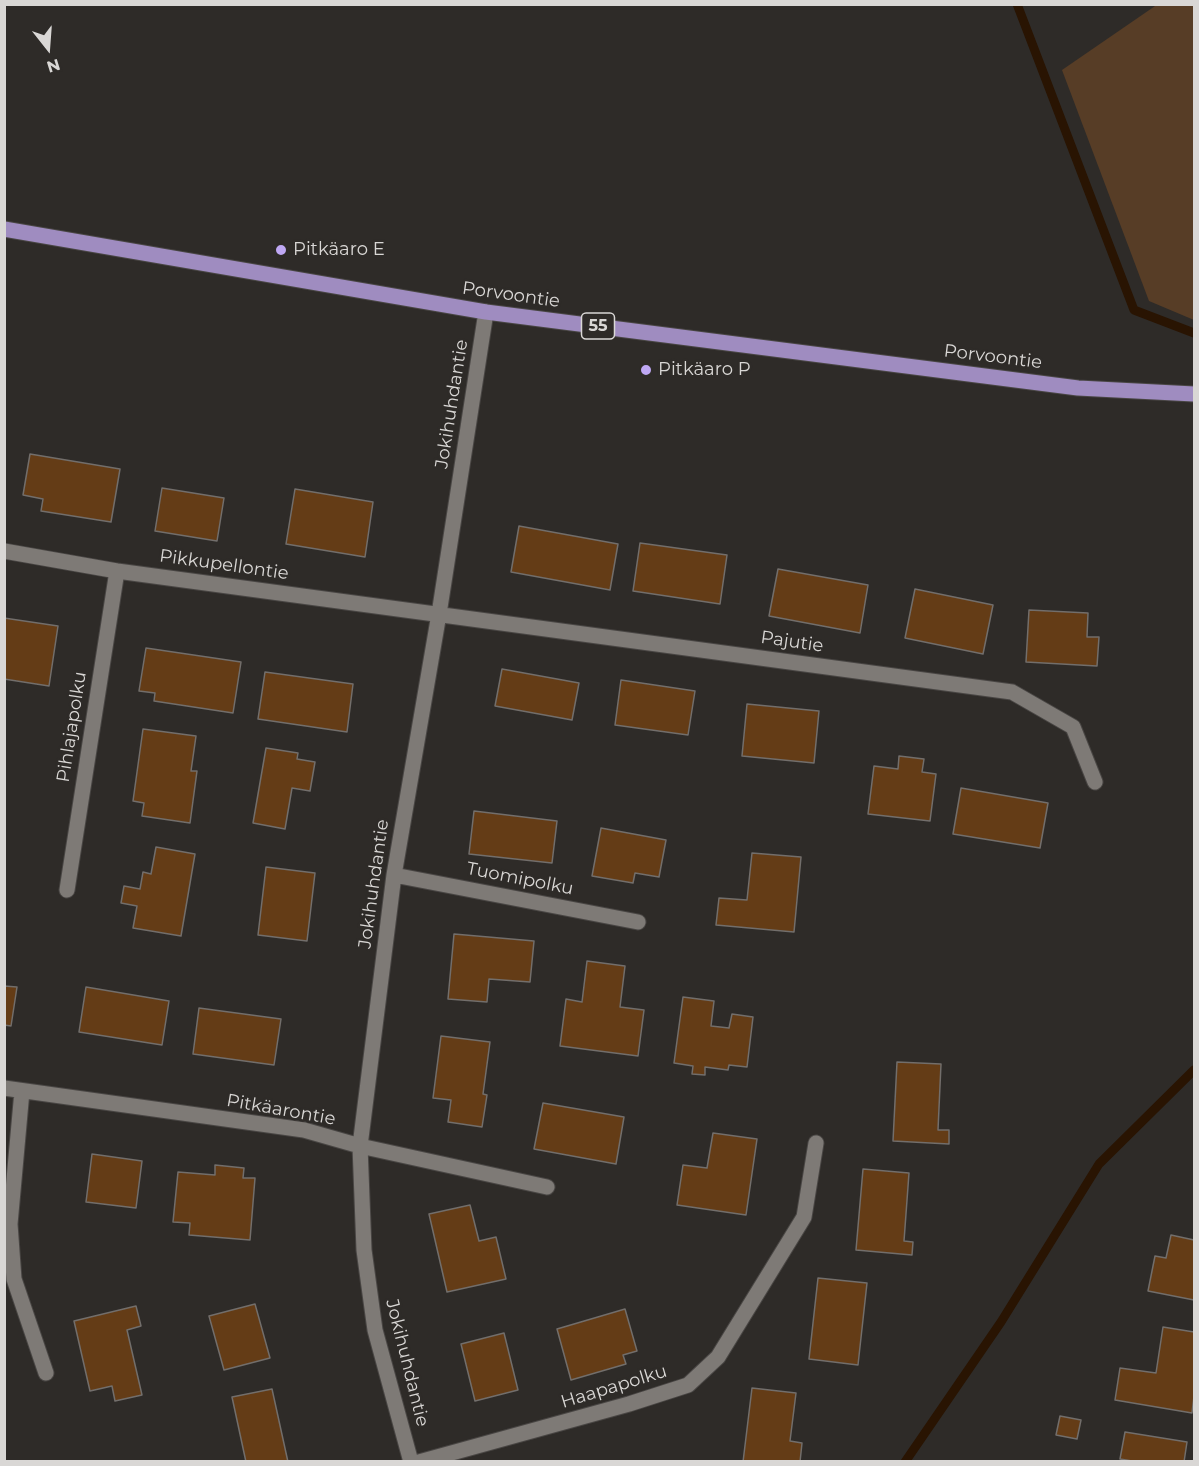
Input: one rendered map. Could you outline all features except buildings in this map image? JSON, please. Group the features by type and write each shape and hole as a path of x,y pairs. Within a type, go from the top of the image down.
{"main road":[{"name":"Porvoontie","path":"4,229 486,312 1078,388 1194,394"}],"street":[{"name":"Jokihuhdantie","path":"411,1461 375,1330 364,1250 360,1146 394,875 439,614 486,312"},
{"name":"Pikkupellontie","path":"4,551 117,570 439,614"},
{"name":"Pihlajapolku","path":"67,890 117,570"},
{"name":"Pajutie","path":"439,614 1012,692 1073,727 1095,782"},
{"name":"Tuomipolku","path":"394,875 638,921"},
{"name":"Pitkäarontie","path":"4,1088 304,1130 360,1146 547,1187"},
{"path":"22,1091 10,1224 14,1279 46,1373"},
{"name":"Haapapolku","path":"419,1461 618,1407 688,1385 718,1357 804,1217 816,1143"}],"shaded area":[{"path":"1158,4 1194,5 1194,320 1149,301 1062,70"}],"waterway":[{"path":"1017,4 1134,310 1194,333"},
{"path":"905,1462 1001,1322 1099,1164 1194,1070"}],"place":[{"name":"Pitkäaro E","path":"281,250"},
{"name":"Pitkäaro P","path":"646,370"}]}
